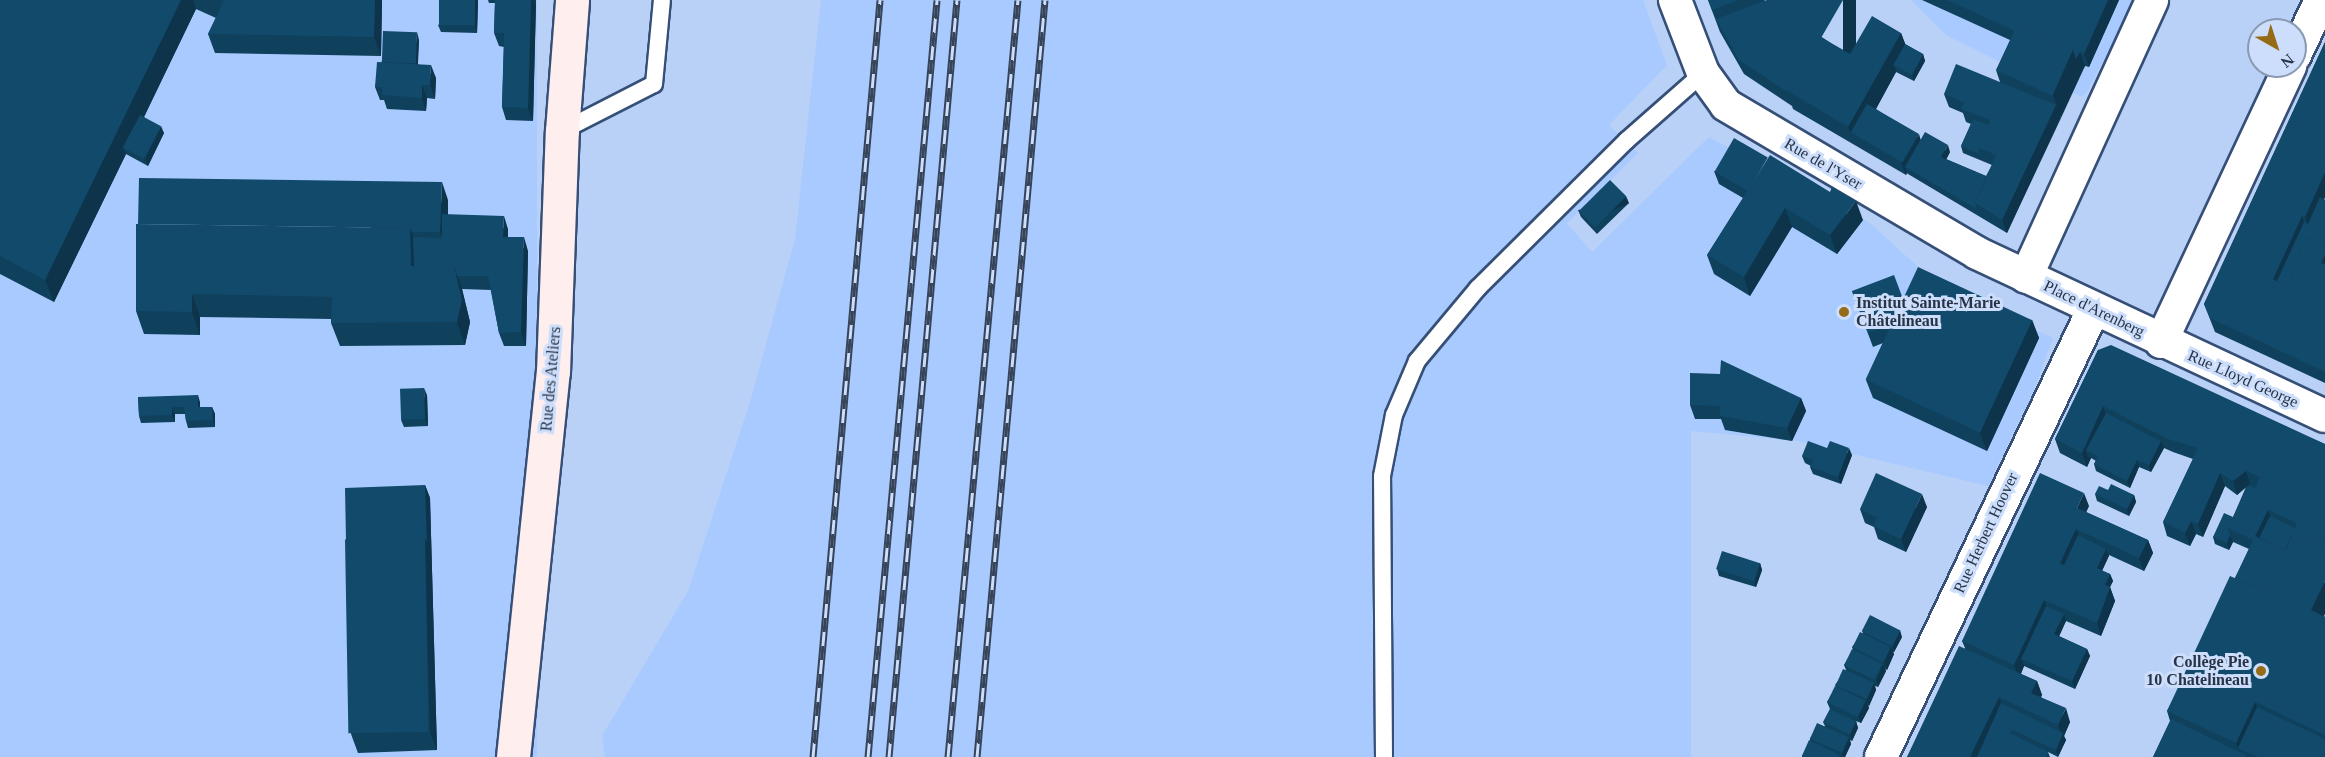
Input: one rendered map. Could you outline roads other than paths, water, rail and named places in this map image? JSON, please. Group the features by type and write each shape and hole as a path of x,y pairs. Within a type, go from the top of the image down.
{"street":[{"name":"Rue des Ateliers","path":"513,757 553,372 562,131 572,0"},
{"name":"Rue de l'Yser","path":"1675,0 1703,73 1726,105 1977,253 2026,277"},
{"name":"Place d'Arenberg","path":"2152,0 2026,277 2162,342 2284,78"},
{"path":"2307,30 2321,0"},
{"name":"Rue Herbert Hoover","path":"1881,757 2093,310"},
{"name":"Rue Lloyd George","path":"2162,342 2325,416"}],"lane":[{"path":"562,131 654,84 662,0"},
{"path":"1384,757 1382,476 1394,416 1417,361 1478,288 1626,141 1703,73"}],"railway":[{"path":"813,757 880,0"},
{"path":"868,757 937,0"},
{"path":"889,757 957,0"},
{"path":"948,757 1018,0"},
{"path":"977,757 1045,0"}],"place":[{"name":"Institut Sainte-Marie Châtelineau","path":"1844,312"},
{"name":"Collège Pie 10 Chatelineau","path":"2261,671"}]}
